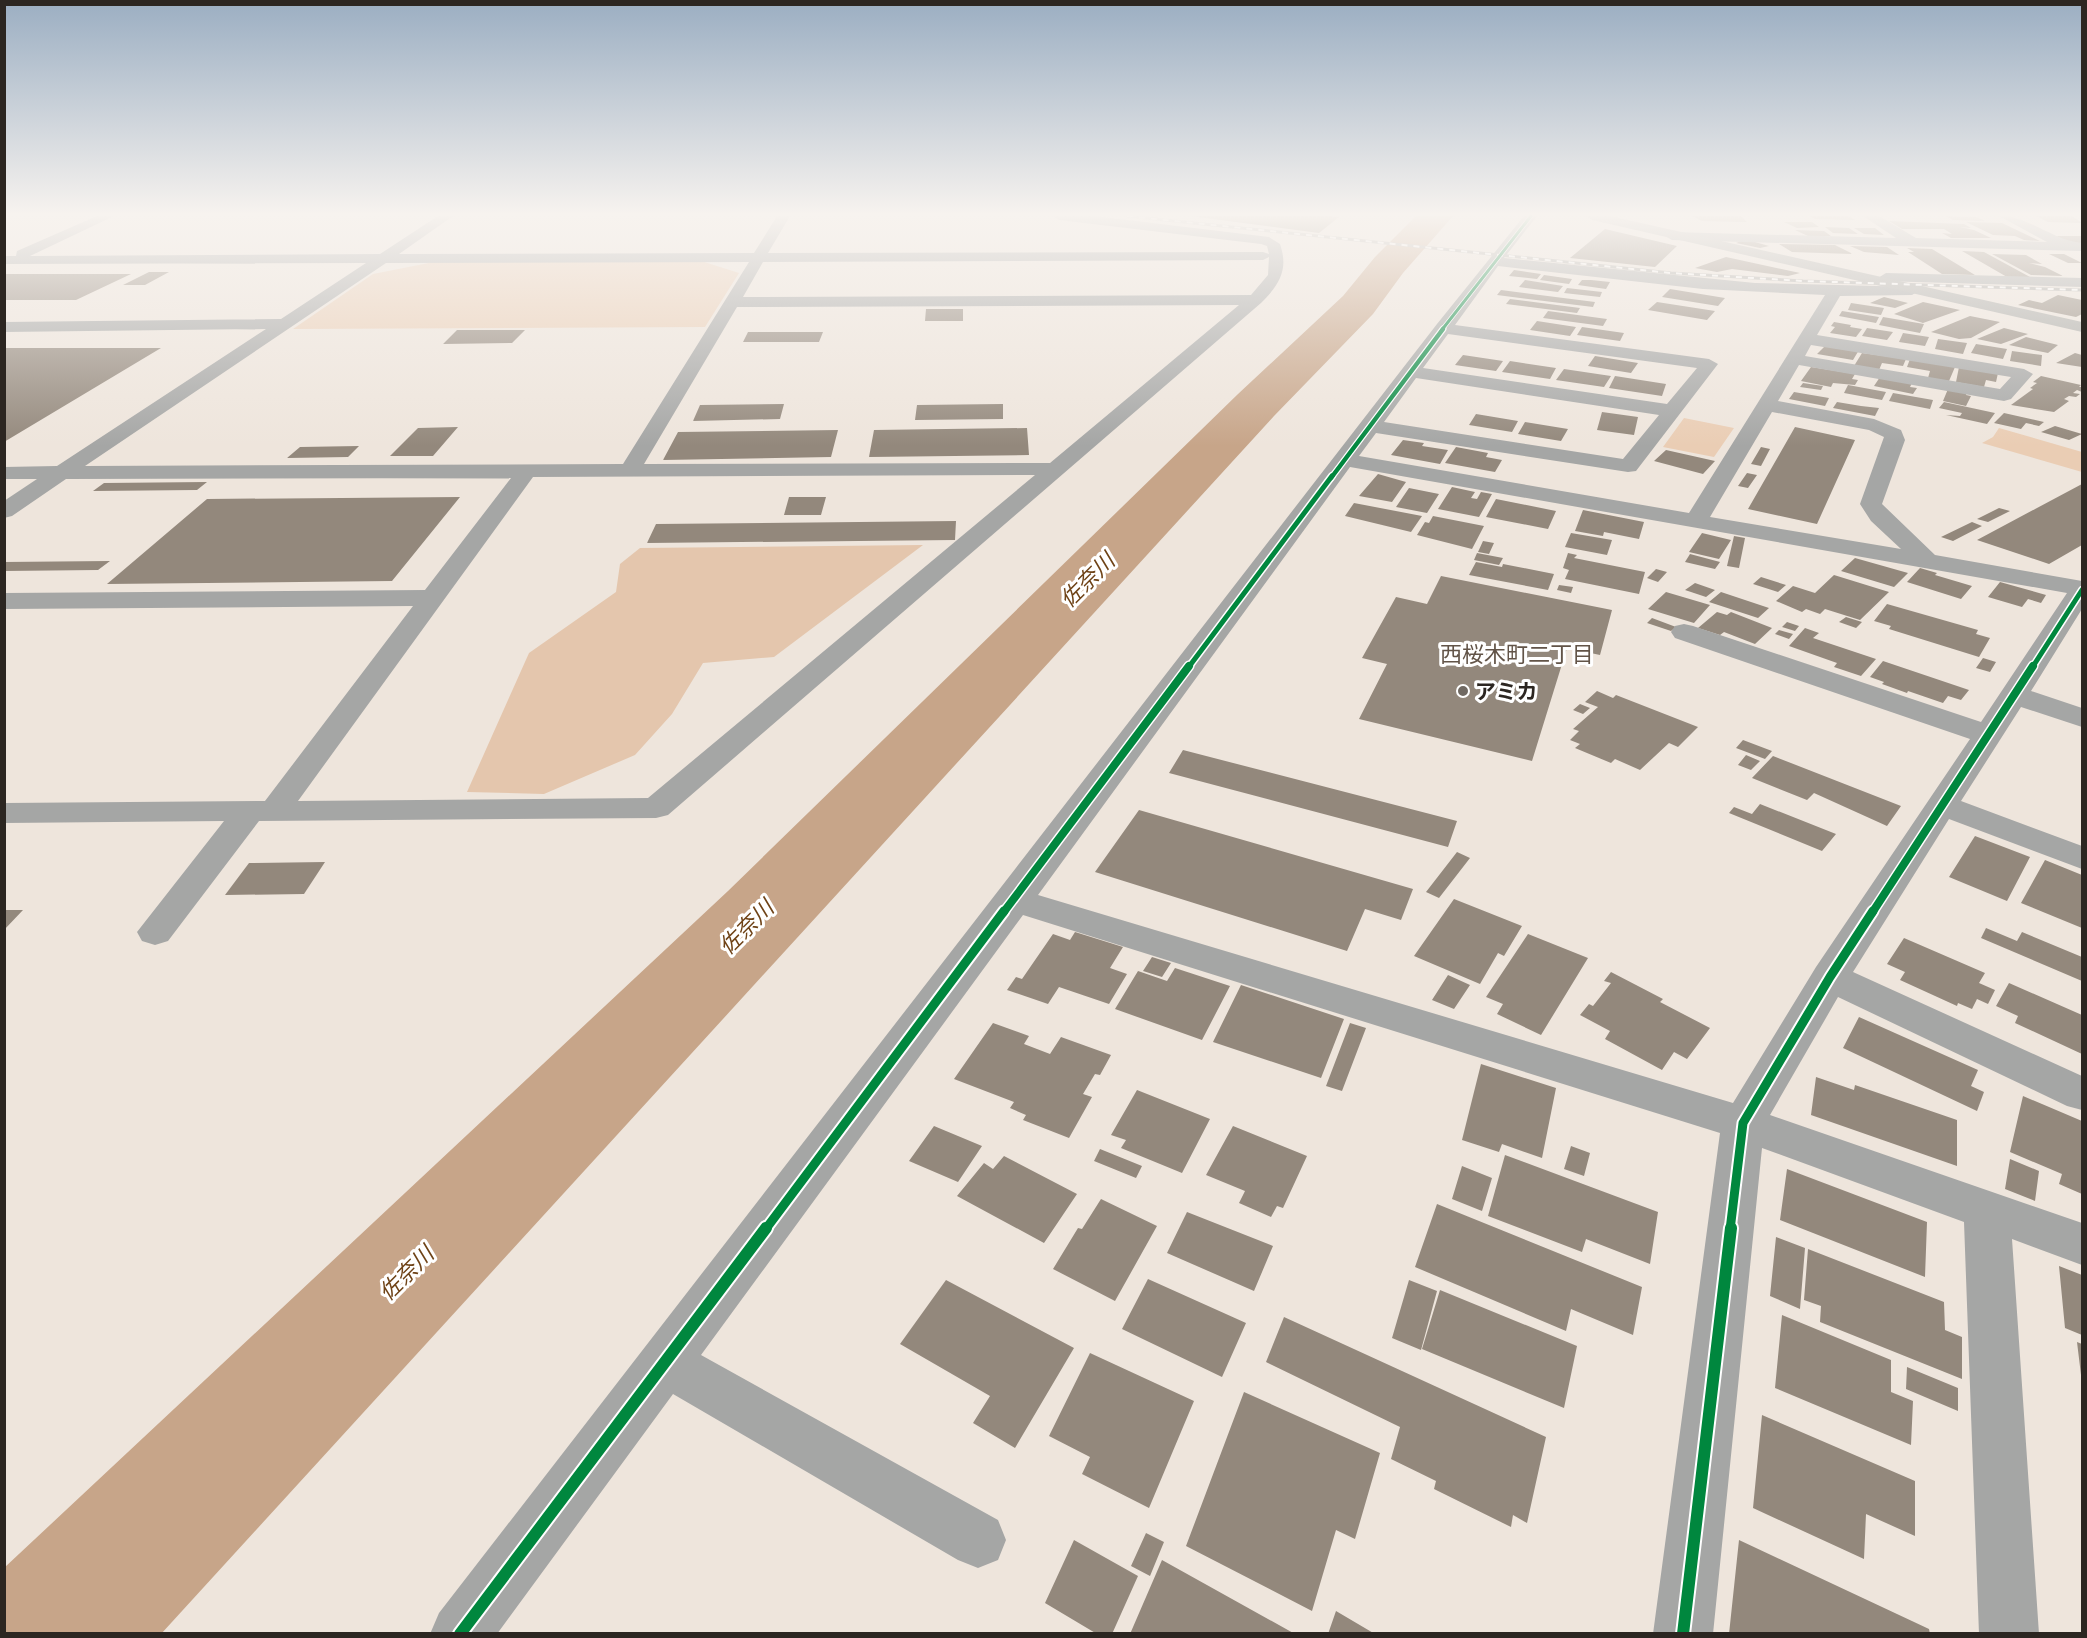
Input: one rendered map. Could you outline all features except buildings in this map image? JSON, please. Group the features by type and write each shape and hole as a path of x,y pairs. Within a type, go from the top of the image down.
{"main road":[{"path":"1923,292 2082,327"}],"street":[{"path":"4,512 332,292"},
{"path":"630,470 739,292"},
{"path":"4,813 656,808 1261,292"},
{"path":"460,1634 1011,899 1470,292"},
{"path":"1696,520 1835,292"},
{"path":"734,302 1254,300"},
{"path":"4,327 285,324"},
{"path":"1371,426 1628,466 1709,364 1443,328"},
{"path":"1794,359 2004,395 2024,374 1808,339"},
{"path":"1412,372 1673,411"},
{"path":"1767,405 1874,425 1894,434 1895,440 1871,504 1879,516 1926,560"},
{"path":"1344,460 2082,589 1944,806 1830,977 1743,1123 1683,1634"},
{"path":"4,473 1056,469"},
{"path":"155,932 262,811 432,598 527,471"},
{"path":"4,601 432,598"},
{"path":"1684,632 1989,735"},
{"path":"2015,695 2082,717"},
{"path":"1944,806 2082,858"},
{"path":"1011,899 1743,1123 2082,1244"},
{"path":"1830,977 2082,1094"},
{"path":"1987,1210 2010,1634"},
{"path":"664,1361 978,1540"}],"shaded area":[{"path":"346,292 727,292 705,327 293,329"},
{"path":"1684,418 1734,428 1714,457 1663,447"},
{"path":"1999,428 2082,452 2082,472 1982,443 1993,437"},
{"path":"923,545 774,657 703,663 672,714 635,755 544,794 467,792 529,653 616,592 620,564 640,548"}],"waterway":[{"name":"佐奈川","path":"52,1634 762,914 1368,292"}],"cycle path":[{"path":"460,1634 1470,292"},
{"path":"1683,1634 1743,1123 1830,977 2082,590"}],"place":[{"name":"アミカ","path":"1463,691"}],"district":[{"name":"西桜木町二丁目","path":"1517,654"}]}
